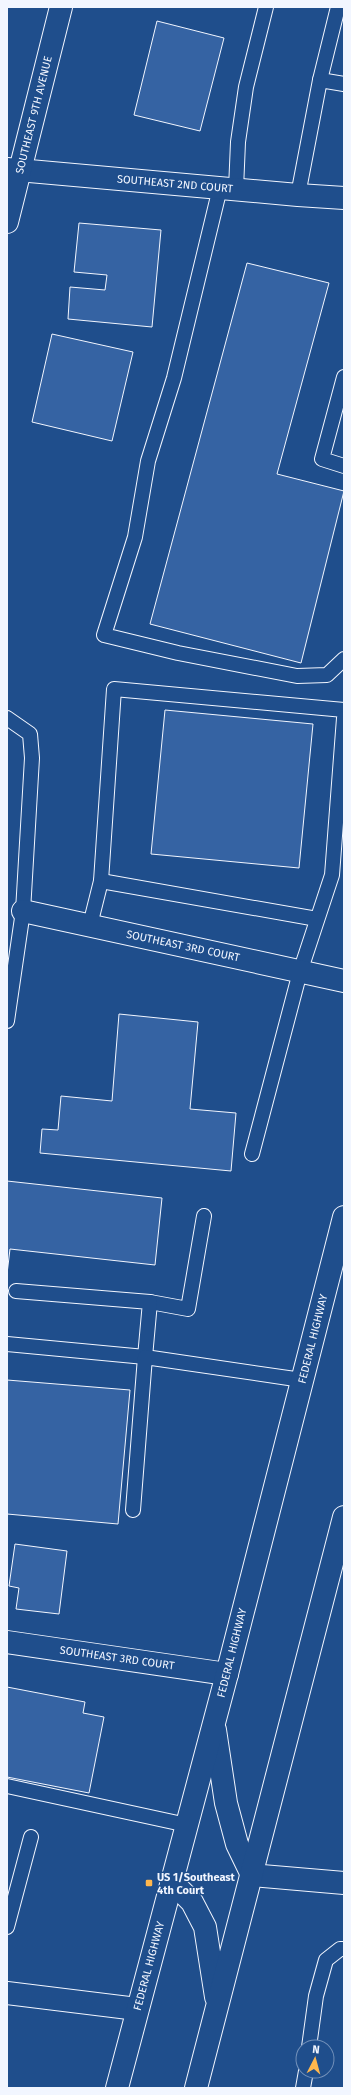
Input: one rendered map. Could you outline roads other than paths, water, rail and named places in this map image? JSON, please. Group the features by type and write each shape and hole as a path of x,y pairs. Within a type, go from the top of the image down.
{"main road":[{"name":"SOUTHEAST 9TH AVENUE","path":"7,222 13,169 61,7"},
{"name":"SOUTHEAST 2ND COURT","path":"13,169 344,198"},
{"name":"SOUTHEAST 3RD COURT","path":"23,911 344,981"},
{"name":"FEDERAL HIGHWAY","path":"117,2088 227,1674 344,1217"},
{"path":"196,2088 344,1517"},
{"name":"SOUTHEAST 3RD COURT","path":"7,1642 227,1674"},
{"path":"214,1723 226,1803 237,1844 252,1875"},
{"path":"252,1875 344,1883"},
{"path":"171,1881 192,1902 205,1927 218,2006"},
{"path":"7,1993 138,2009"}],"lane":[{"path":"266,7 246,87 238,142 228,188 174,378 148,461 135,537 104,635 178,652 297,676 328,675 344,658"},
{"path":"298,195 320,80 338,7"},
{"path":"320,80 344,84"},
{"path":"344,377 322,459 344,466"},
{"path":"90,926 101,881 114,689 344,710"},
{"path":"7,718 30,734 32,752 23,911 7,1021"},
{"path":"252,1154 300,972 332,875 344,718"},
{"path":"101,881 317,919"},
{"path":"16,1290 150,1302 188,1309 204,1216"},
{"path":"133,1510 150,1302"},
{"path":"7,1344 145,1357 302,1380"},
{"path":"7,1786 187,1825"},
{"path":"7,1927 31,1837"},
{"path":"310,2039 316,1996 326,1960 340,1949 344,1949"}],"place":[{"name":"US 1/Southeast 4th Court","path":"149,1883"}]}
